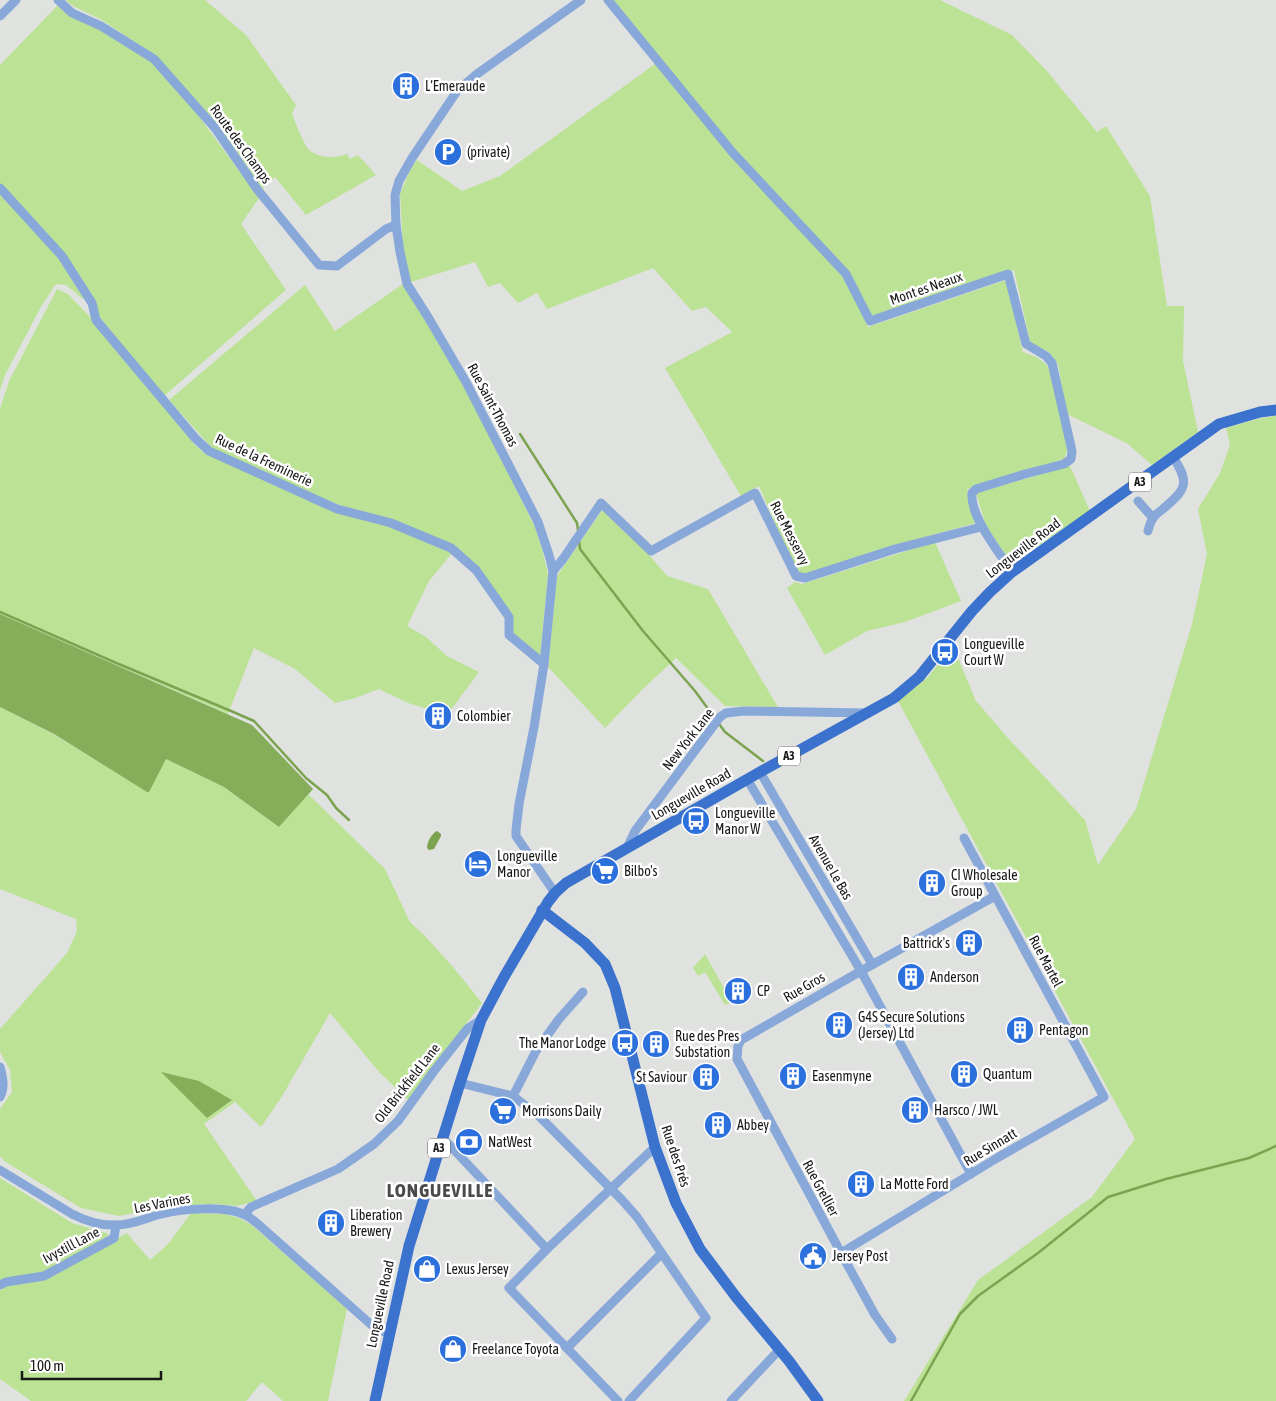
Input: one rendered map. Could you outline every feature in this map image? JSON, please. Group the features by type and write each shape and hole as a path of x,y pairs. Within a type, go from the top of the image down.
{"main road":[{"name":"Longueville Road","path":"375,1401 408,1246 481,1020 542,910 555,893 566,883 894,698 918,677 972,611 1012,572 1219,424 1260,412 1276,410"},
{"name":"Rue des Prés","path":"542,910 585,943 605,964 615,988 655,1147 676,1203 700,1249 736,1297 780,1349 818,1401"}],"street":[{"path":"0,16 16,0"},
{"name":"Route des Champs","path":"58,0 72,13 101,26 154,59 215,128 257,189 319,265 337,266 386,230 396,225"},
{"name":"Rue Saint-Thomas","path":"555,893 516,836 519,804 544,664 553,571 538,522 466,382 407,284 396,225 395,194 399,181 422,142 457,91 477,74 581,0"},
{"name":"Mont es Neaux","path":"608,0 733,153 846,274 870,321 1008,274 1026,344 1046,356 1052,363 1072,451 1071,459 1064,464 976,489 972,493 971,498 982,527 1012,572"},
{"name":"Rue de la Freminerie","path":"0,188 62,256 92,303 96,320 195,438 209,451 337,509 392,523 451,548 476,570 509,617 509,635 544,664"},
{"path":"1148,531 1153,518 1182,489 1184,478 1174,457"},
{"name":"Rue Messervy","path":"553,571 563,560 601,503 651,551 755,493 796,576 805,578 895,549 982,527"},
{"path":"1138,501 1153,518"},
{"name":"New York Lane","path":"627,848 635,831 720,717 726,713 744,711 866,713"},
{"name":"Avenue Le Bas","path":"760,772 872,964"},
{"name":"Avenue Le Bas","path":"748,779 861,971 971,1174"},
{"name":"Rue Martel","path":"964,838 1104,1097"},
{"path":"861,971 995,896"},
{"name":"Rue Gros","path":"738,1046 741,1040 747,1036 861,971"},
{"path":"513,1096 536,1051 558,1019 583,992"},
{"name":"Old Brickfield Lane","path":"245,1214 250,1207 338,1169 374,1144 398,1121 468,1028 481,1020"},
{"name":"Rue Grellier","path":"738,1046 737,1059 874,1314 892,1339"},
{"path":"0,1067 4,1090 0,1097"},
{"path":"460,1083 513,1096 539,1116 637,1217 706,1318 630,1401"},
{"name":"Rue Sinnatt","path":"841,1253 971,1174 1104,1097"},
{"path":"442,1137 547,1248"},
{"path":"618,1401 509,1288 547,1248 655,1147"},
{"name":"Les Varines","path":"0,1170 84,1220 99,1224 116,1225 132,1223 162,1214 189,1209 225,1209 245,1214 376,1329 390,1334"},
{"name":"Ivystill Lane","path":"0,1285 6,1282 44,1276 114,1238 116,1225"},
{"path":"567,1348 661,1254"},
{"path":"731,1401 780,1349"}],"shaded area":[{"path":"66,0 205,0 246,35 296,105 292,114 309,150 318,155 328,157 347,154 350,159 358,155 376,175 306,215 275,177 261,190 153,54 100,19 71,5"},
{"path":"613,0 940,0 1012,35 1047,71 1097,132 1106,126 1150,196 1167,306 1184,306 1183,361 1198,432 1152,465 1128,444 1067,414 1058,364 1048,351 1036,348 1030,341 1014,270 872,316 848,273 717,130"},
{"path":"58,5 112,36 150,61 195,111 259,198 241,224 286,290 164,396 99,316 91,295 0,184 0,65"},
{"path":"655,64 844,276 868,327 1006,280 1023,352 1036,357 1046,364 1052,375 1068,449 1064,459 967,489 976,523 874,551 805,575 796,572 759,486 741,496 665,368 732,332 706,307 692,311 653,268 547,309 537,293 518,303 500,283 488,287 475,262 411,282 403,248 400,194 410,170 417,160 462,191 500,176"},
{"path":"0,192 67,267 86,298 83,299 66,285 56,284 42,305 5,375 0,390"},
{"path":"403,284 460,377 535,527 548,574 540,658 514,637 512,617 452,545 342,506 241,464 212,448 169,400 305,285 335,331"},
{"path":"57,289 68,294 89,316 196,446 207,455 389,525 453,552 429,581 407,626 426,637 447,656 479,672 450,711 430,710 408,703 379,689 335,703 295,669 254,648 228,714 0,614 0,409 9,381"},
{"path":"1276,416 1276,1401 904,1401 978,1280 1092,1197 1135,1139 898,701 928,677 953,646 976,701 1085,820 1098,865 1136,809 1192,624 1207,554 1198,509 1220,473 1230,445 1226,428 1261,418"},
{"path":"1070,466 1090,511 1012,564 986,526 976,493"},
{"path":"603,509 650,556 667,576 708,589 778,707 725,706 676,658 605,728 548,667 557,576"},
{"path":"935,542 961,601 905,622 867,631 825,655 787,588 795,582 802,584"},
{"path":"0,614 252,725 313,789 279,827 224,787 166,759 149,792 147,792 54,734 0,707"},
{"path":"0,707 53,734 148,792 166,759 224,787 279,827 308,794 385,869 410,922 453,967 482,1003 408,1100 379,1072 330,1013 281,1098 261,1127 235,1102 204,1124 257,1201 237,1206 216,1204 170,1206 119,1216 81,1208 4,1161 0,1156 0,1109 12,1092 10,1070 0,1052 0,1029 67,953 77,931 76,919 0,889"},
{"path":"437,831 441,836 434,849 429,850 427,848 429,841"},
{"path":"705,954 732,1002 725,1005 705,972 698,976 693,968"},
{"path":"161,1072 199,1081 232,1100 207,1118"},
{"path":"0,1178 72,1223 109,1234 104,1239 42,1273 0,1280"},
{"path":"191,1213 225,1214 239,1218 253,1226 347,1309 328,1401 283,1401 262,1382 246,1401 31,1401 0,1379 0,1291 3,1287 43,1280 127,1233 150,1260 168,1244"}],"waterway":[{"path":"520,434 577,523 578,530"},
{"path":"579,541 580,549 643,631 695,691 725,732 763,761"},
{"path":"0,612 254,721 306,778 327,795 336,808 349,820"},
{"path":"911,1401 960,1314 978,1296 1038,1253 1108,1197 1166,1179 1249,1158 1276,1146"}],"place":[{"name":"L’Emeraude","path":"406,86"},
{"name":"(private)","path":"448,152"},
{"name":"Longueville Court W","path":"945,652"},
{"name":"Colombier","path":"438,716"},
{"name":"Longueville Manor W","path":"696,821"},
{"name":"Longueville Manor","path":"478,864"},
{"name":"Bilbo's","path":"605,871"},
{"name":"CI Wholesale Group","path":"932,883"},
{"name":"Battrick's","path":"969,943"},
{"name":"Anderson","path":"911,977"},
{"name":"CP","path":"738,991"},
{"name":"G4S Secure Solutions (Jersey) Ltd","path":"839,1025"},
{"name":"Pentagon","path":"1020,1030"},
{"name":"The Manor Lodge","path":"625,1043"},
{"name":"Rue des Pres Substation","path":"656,1044"},
{"name":"Quantum","path":"964,1074"},
{"name":"Easenmyne","path":"793,1076"},
{"name":"St Saviour","path":"706,1077"},
{"name":"Harsco / JWL","path":"915,1110"},
{"name":"Morrisons Daily","path":"503,1111"},
{"name":"Abbey","path":"718,1125"},
{"name":"NatWest","path":"469,1142"},
{"name":"La Motte Ford","path":"861,1184"},
{"name":"Liberation Brewery","path":"331,1223"},
{"name":"Jersey Post","path":"813,1256"},
{"name":"Lexus Jersey","path":"427,1269"},
{"name":"Freelance Toyota","path":"453,1349"}],"district":[{"name":"LONGUEVILLE","path":"440,1190"}]}
